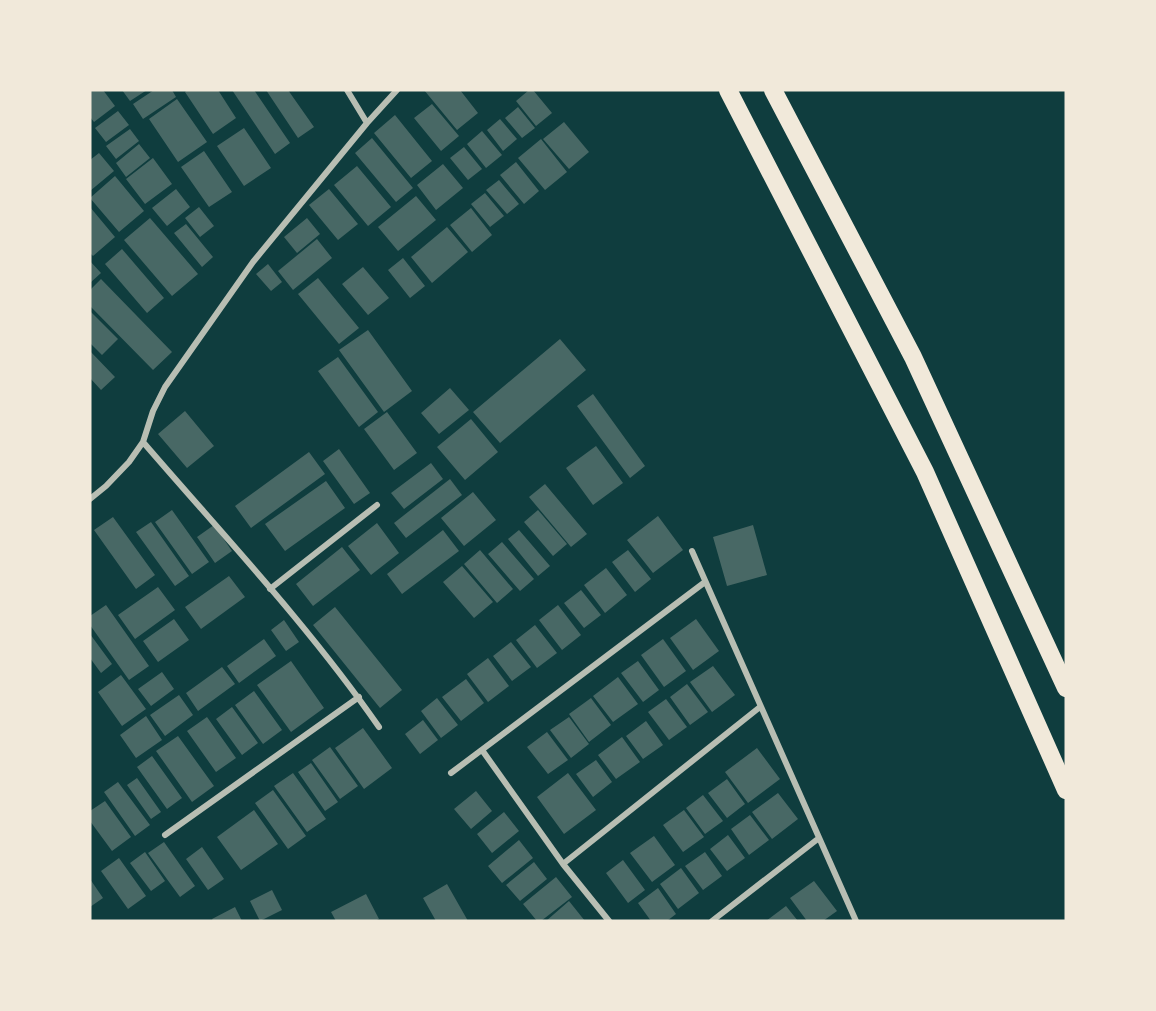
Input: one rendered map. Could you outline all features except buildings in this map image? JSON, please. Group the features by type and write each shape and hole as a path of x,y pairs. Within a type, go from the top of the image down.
{"highway":[{"path":"728,90 925,472 1066,790"},
{"path":"773,90 913,357 1066,688"}],"street":[{"path":"347,90 367,123"},
{"path":"90,499 129,462 143,442 153,411 179,364 253,262 367,123 397,90"},
{"path":"143,442 270,589 359,698 379,727"},
{"path":"270,589 377,505"},
{"path":"692,551 856,921"},
{"path":"451,773 705,582"},
{"path":"165,835 359,698"},
{"path":"563,864 760,707"},
{"path":"482,750 563,864 609,921"},
{"path":"711,921 819,838"}]}
